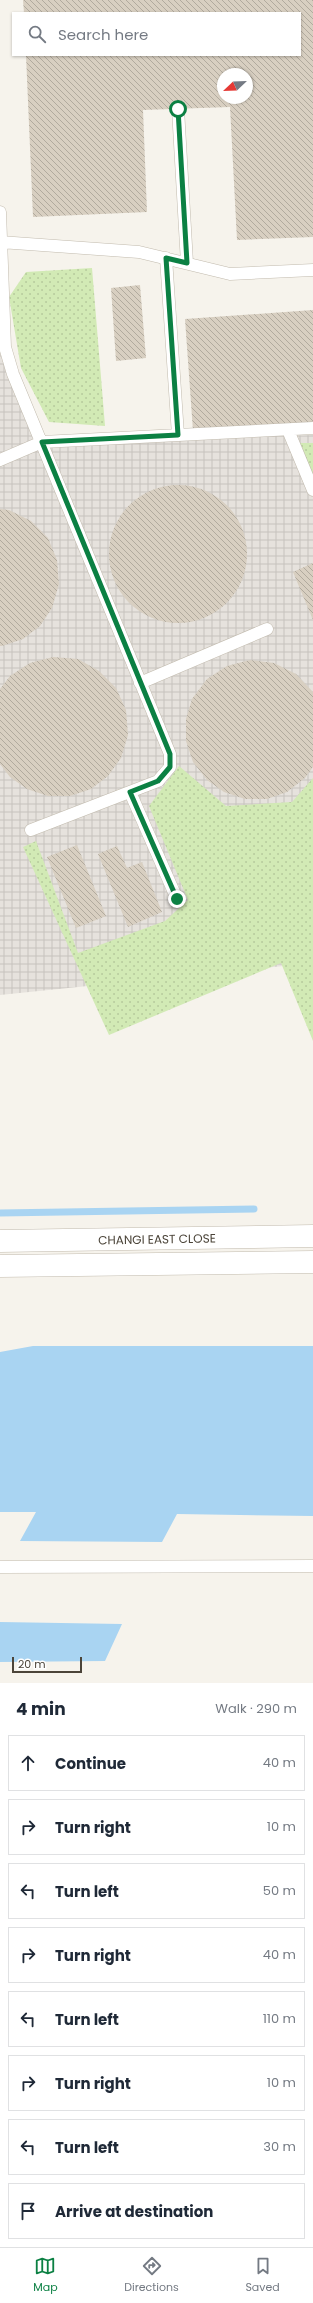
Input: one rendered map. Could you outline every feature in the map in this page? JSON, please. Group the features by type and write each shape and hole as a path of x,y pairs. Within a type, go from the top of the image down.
{"street":[{"name":"CHANGI EAST CLOSE","path":"0,1241 313,1236"},
{"name":"CHANGI EAST CLOSE","path":"0,1266 313,1262"}],"lane":[{"path":"178,109 187,263"},
{"path":"0,212 5,347 42,442 170,754 170,767 158,781 31,830"},
{"path":"1,242 139,252 230,274 313,270"},
{"path":"166,258 178,435"},
{"path":"0,460 42,442 313,428"},
{"path":"288,430 313,490"},
{"path":"140,683 267,629"},
{"path":"130,792 177,899"},
{"path":"0,1567 313,1566"}],"shaded area":[{"path":"0,322 42,442 313,435 313,963 0,995"}],"green space":[{"path":"92,268 105,426 49,422 21,368 9,297 26,272"},
{"path":"300,443 313,443 313,475"},
{"path":"179,766 226,806 292,802 313,778 313,1041 281,963 109,1035 23,847 36,841 78,953 165,921 188,900 149,806"}],"water":[{"path":"33,1346 313,1346 313,1516 177,1514 162,1542 20,1541 36,1512 0,1512 0,1352"},
{"path":"0,1622 122,1624 105,1661 0,1662"}],"building":[{"path":"23,0 313,0 313,237 237,240 230,107 143,110 147,212 33,217 26,56 301,56 301,12 24,12"},
{"path":"140,285 146,358 116,361 111,288"},
{"path":"313,310 313,422 193,431 185,319"},
{"path":"171,485 185,485 211,493 227,505 239,521 242,528 246,541 246,567 242,580 239,587 227,603 211,615 204,618 185,623 171,623 145,615 129,603 117,587 114,580 109,561 109,547 117,521 129,505 145,493 152,490"},
{"path":"0,509 9,510 31,521 48,538 57,560 59,584 52,608 40,626 23,639 2,646 0,646"},
{"path":"313,563 313,620 293,572"},
{"path":"53,657 78,659 99,671 116,688 126,710 128,735 121,758 108,776 91,789 70,796 48,796 27,789 10,777 0,764 0,689 10,676 30,663"},
{"path":"250,660 274,663 296,674 313,692 313,767 305,778 287,792 267,799 245,799 224,792 207,780 193,762 186,741 186,719 192,699 207,679 227,666"},
{"path":"77,845 106,916 76,928 47,857"},
{"path":"117,846 127,868 142,862 162,912 128,927 98,854"}],"waterway":[{"path":"0,1213 254,1209"}],"route":[{"path":"177,899 130,792 158,781 170,767 170,754 42,442 178,435 166,258 187,263 178,109"}]}
